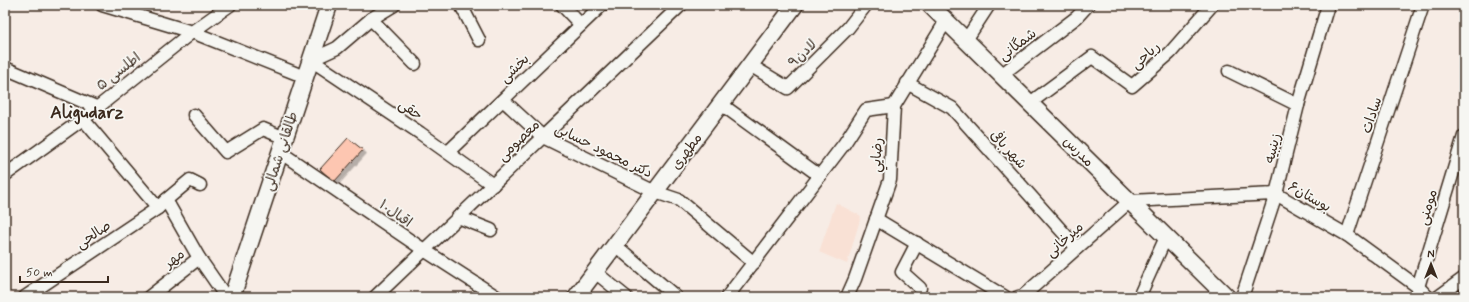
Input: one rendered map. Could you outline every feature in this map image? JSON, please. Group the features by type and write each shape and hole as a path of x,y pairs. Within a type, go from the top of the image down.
{"street":[{"path":"102,5 192,32 305,77"},
{"name":"اطلسی ۵","path":"5,175 83,119 96,107 192,32 229,5"},
{"name":"طالقانی شمالی","path":"232,297 329,5"},
{"path":"311,60 337,48 371,19 394,5"},
{"path":"461,5 479,40"},
{"path":"562,5 581,25"},
{"name":"بخشی","path":"448,152 602,5"},
{"name":"معصومی","path":"375,297 681,5"},
{"name":"مطهری","path":"576,297 795,5"},
{"name":"لادن۹","path":"750,65 788,88 848,28 866,5"},
{"name":"مدرس","path":"930,5 1227,297"},
{"path":"966,40 989,5"},
{"name":"شمگانی","path":"1001,75 1077,17 1088,5"},
{"name":"ریاحی","path":"1030,103 1092,57 1132,86 1170,54 1212,5"},
{"name":"زینبیه","path":"1242,297 1276,194 1298,105 1328,5"},
{"name":"سادات","path":"1347,235 1423,5"},
{"path":"371,19 415,64"},
{"name":"رضایي","path":"847,297 855,279 890,180 894,106 946,21"},
{"name":"حقی","path":"311,60 448,152 493,185"},
{"path":"5,68 96,107"},
{"path":"1229,71 1298,105"},
{"name":"شهر بافی","path":"907,83 952,108 1077,248"},
{"name":"دکتر محمود حسابی","path":"503,100 543,137 655,192 678,200 754,263"},
{"path":"721,104 820,176"},
{"path":"727,297 844,144 866,110 894,106"},
{"name":"اقبال۱۰","path":"194,115 226,152 263,129 424,250 497,297"},
{"path":"83,119 162,204 226,297"},
{"name":"مومنی","path":"1418,287 1464,136"},
{"name":"صالحی","path":"25,297 162,204 190,180 200,185"},
{"name":"بوستان۶","path":"1130,201 1276,194 1347,235 1418,287 1428,297"},
{"name":"میرخانی","path":"1022,297 1130,201"},
{"path":"458,217 491,230"},
{"path":"876,219 1005,297"},
{"path":"1140,297 1166,237"},
{"path":"917,243 902,272 920,288"},
{"path":"616,245 675,296"},
{"name":"مهر","path":"149,297 199,258"},
{"path":"594,272 626,297"},
{"path":"1438,297 1464,278"}],"shaded area":[{"path":"836,203 861,216 847,264 819,252"}],"building":[{"path":"348,138 363,150 334,182 320,169"}],"district":[{"name":"Aligudarz","path":"87,112"}]}
